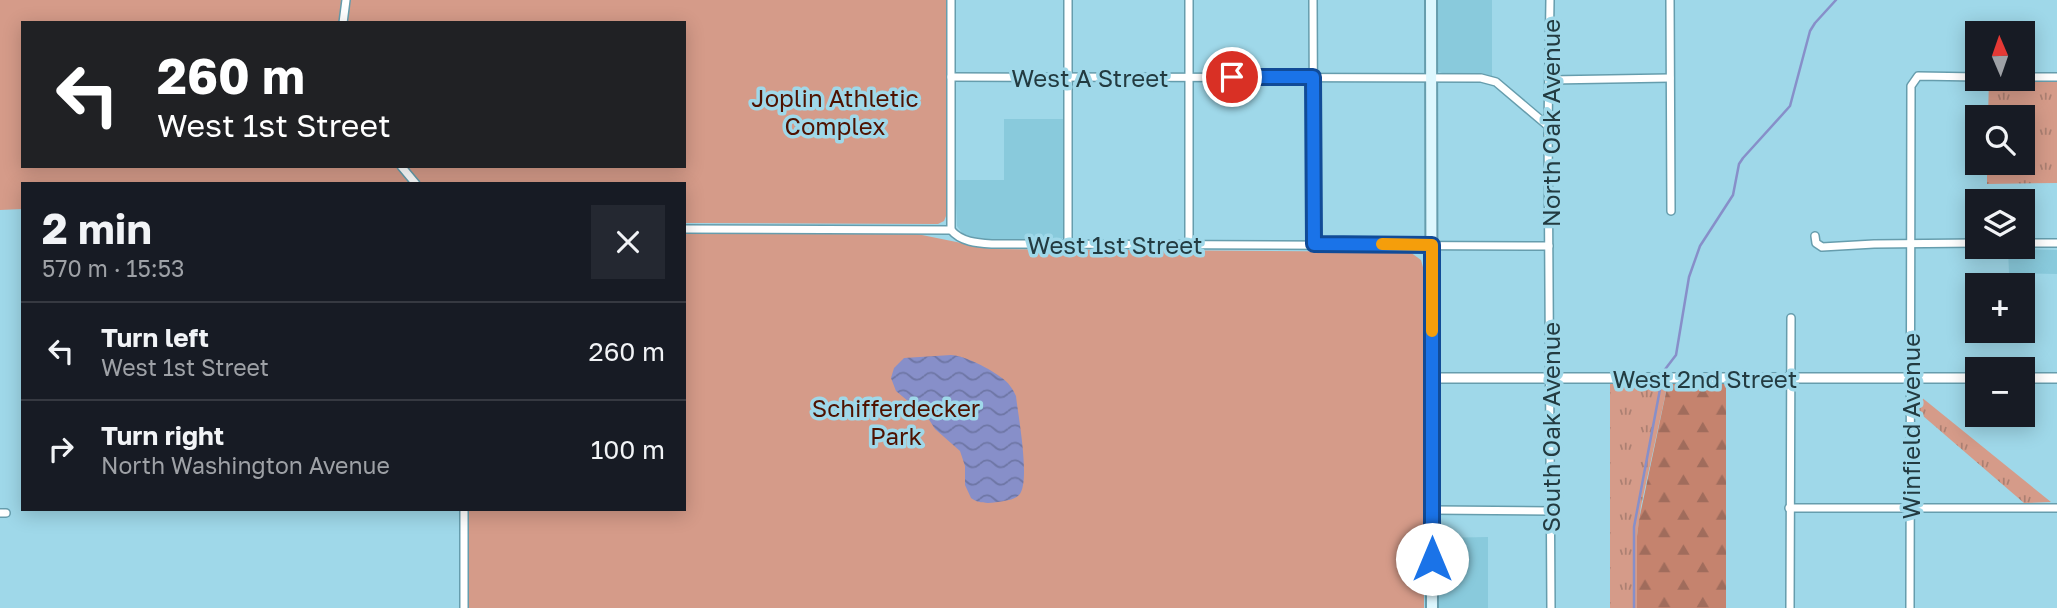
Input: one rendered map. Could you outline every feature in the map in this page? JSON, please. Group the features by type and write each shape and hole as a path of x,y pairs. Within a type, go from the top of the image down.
{"main road":[{"path":"1431,0 1432,608"}],"street":[{"path":"343,21 346,0"},
{"path":"951,0 951,230"},
{"path":"1068,0 1068,245"},
{"path":"1189,0 1189,244"},
{"path":"1313,0 1314,244"},
{"name":"North Oak Avenue","path":"1549,246 1550,0"},
{"path":"1670,0 1671,211"},
{"name":"Winfield Avenue","path":"1910,608 1911,86 1918,76 1965,76"},
{"name":"West A Street","path":"951,77 1481,78 1496,82 1548,126"},
{"path":"2035,77 2057,77"},
{"path":"1550,80 1670,78"},
{"name":"West 1st Street","path":"686,229 951,230 963,239 978,243 1068,245 1549,246"},
{"path":"1815,236 1816,243 1822,247 1965,243"},
{"path":"2035,243 2057,243"},
{"name":"South Oak Avenue","path":"1549,246 1550,608"},
{"path":"1790,608 1791,318"},
{"name":"West 2nd Street","path":"1432,378 1965,378"},
{"path":"2035,378 2057,378"},
{"path":"1790,508 2057,508"},
{"path":"1432,510 1551,510"},
{"path":"464,511 464,608"}],"shaded area":[{"path":"1436,0 1492,0 1492,76 1437,71"},
{"path":"1004,119 1063,119 1065,235 1061,240 985,239 963,234 957,226 955,180 1004,180"},
{"path":"2035,250 2057,250 2057,274 2009,273 2008,259 2035,259"},
{"path":"1488,537 1488,608 1438,608 1437,538"}],"green space":[{"name":"Joplin Athletic Complex","path":"0,0 947,0 946,216 944,221 938,224 686,223 686,182 21,182 21,209 0,210"},
{"path":"2035,80 2057,80 2057,183 1987,184 1987,175 2035,175 2035,105 1988,105 1989,91 2035,91"},
{"name":"Schifferdecker Park","path":"686,232 917,234 991,249 1410,252 1421,260 1424,271 1424,608 467,608 467,511 686,511"},
{"path":"1610,382 1668,383 1641,506 1637,536 1637,608 1610,608"},
{"path":"1726,382 1726,608 1637,608 1639,520 1668,383"},
{"path":"1915,392 2051,502 2024,503 1915,409"}],"water":[{"path":"951,355 970,360 992,371 1012,388 1016,396 1024,477 1019,495 1014,498 987,503 971,498 965,485 965,466 960,451 935,429 928,418 896,391 891,378 894,368 904,358"}],"waterway":[{"path":"1663,372 1676,355 1689,277 1700,246 1733,195 1739,164 1790,106 1810,31 1836,0"},
{"path":"1634,608 1634,527 1661,384"}],"slow traffic":[{"path":"1382,244 1432,245 1432,331"}],"route":[{"path":"1232,77 1313,77 1314,244 1432,245 1432,559"}]}
